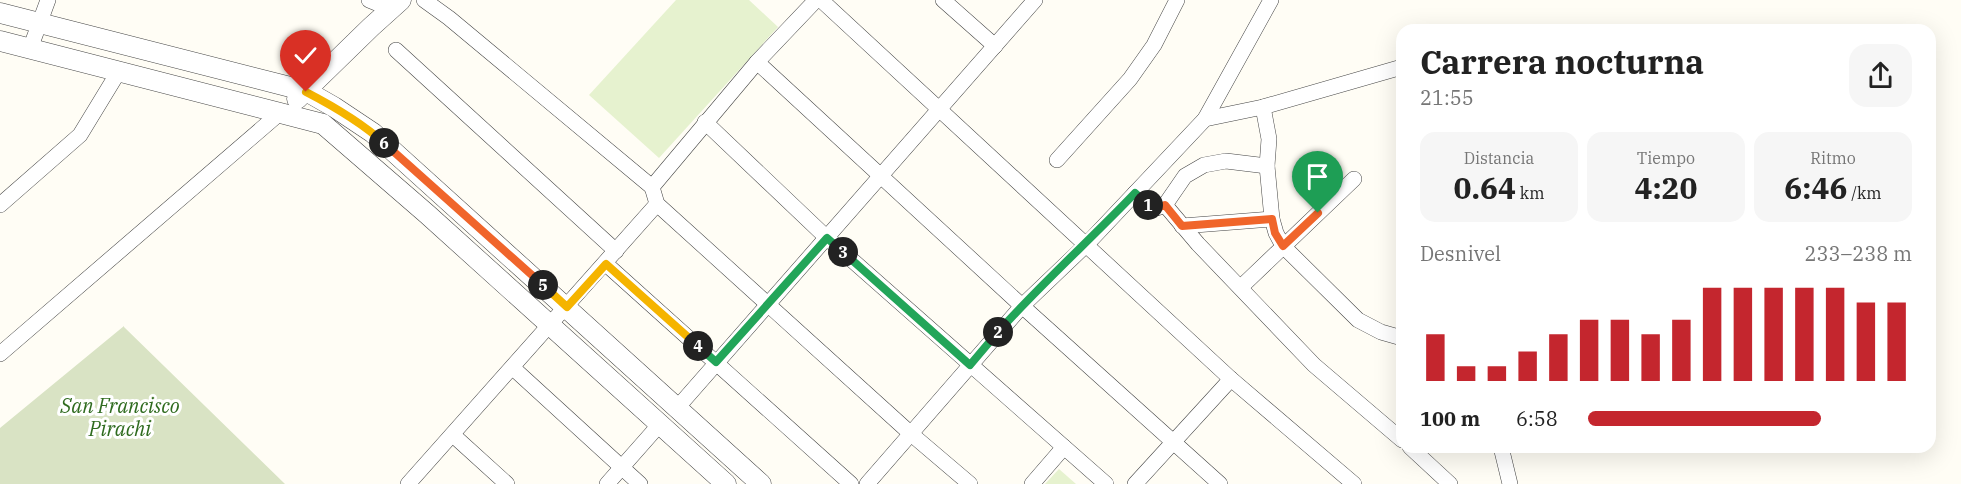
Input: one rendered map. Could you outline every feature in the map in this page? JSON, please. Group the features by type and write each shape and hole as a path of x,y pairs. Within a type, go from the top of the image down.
{"street":[{"path":"30,49 48,0"},
{"path":"369,0 396,4"},
{"path":"424,0 449,18 651,187 657,204 910,433 970,484"},
{"path":"651,187 757,62 816,0"},
{"path":"821,0 1231,379 1354,484"},
{"path":"943,0 995,46"},
{"path":"677,408 1035,0"},
{"path":"1057,160 1130,79 1154,45 1177,0"},
{"path":"867,484 1022,306 1087,244 1205,119 1271,0"},
{"path":"0,354 306,92 396,4"},
{"path":"0,13 306,92 334,106 373,133 760,484"},
{"path":"2,45 30,49 119,70 323,124 551,325 726,484"},
{"path":"396,50 616,251"},
{"path":"757,62 1022,306 1220,484"},
{"path":"1205,119 1263,107 1396,69"},
{"path":"0,206 80,135 119,70"},
{"path":"1263,107 1269,139 1267,166 1275,233 1283,246 1358,320 1381,332 1396,336"},
{"path":"705,122 827,238 1106,484"},
{"path":"1135,193 1149,206 1157,208 1165,205 1185,176 1204,165 1226,161 1267,166"},
{"path":"1241,287 1354,179"},
{"path":"408,484 657,204"},
{"path":"1165,205 1280,332 1314,365 1396,435"},
{"path":"1182,226 1272,219"},
{"path":"606,264 851,484"},
{"path":"513,368 640,484"},
{"path":"1135,484 1231,379"},
{"path":"607,484 660,424"},
{"path":"453,435 507,484"},
{"path":"1032,484 1064,447"},
{"path":"1416,453 1450,484"},
{"path":"1502,453 1510,484"}],"green space":[{"path":"676,0 749,0 778,27 659,158 589,95"},
{"name":"San Francisco Pirachi","path":"124,326 285,484 0,484 0,428"},
{"path":"1059,469 1076,484 1045,484"}],"route":[{"path":"306,92 334,106 373,133 567,307 606,264 716,362 827,238 970,365 1022,306 1087,244 1135,193 1149,206 1157,208 1165,205 1182,226 1272,219 1275,233 1283,246 1318,213"}]}
